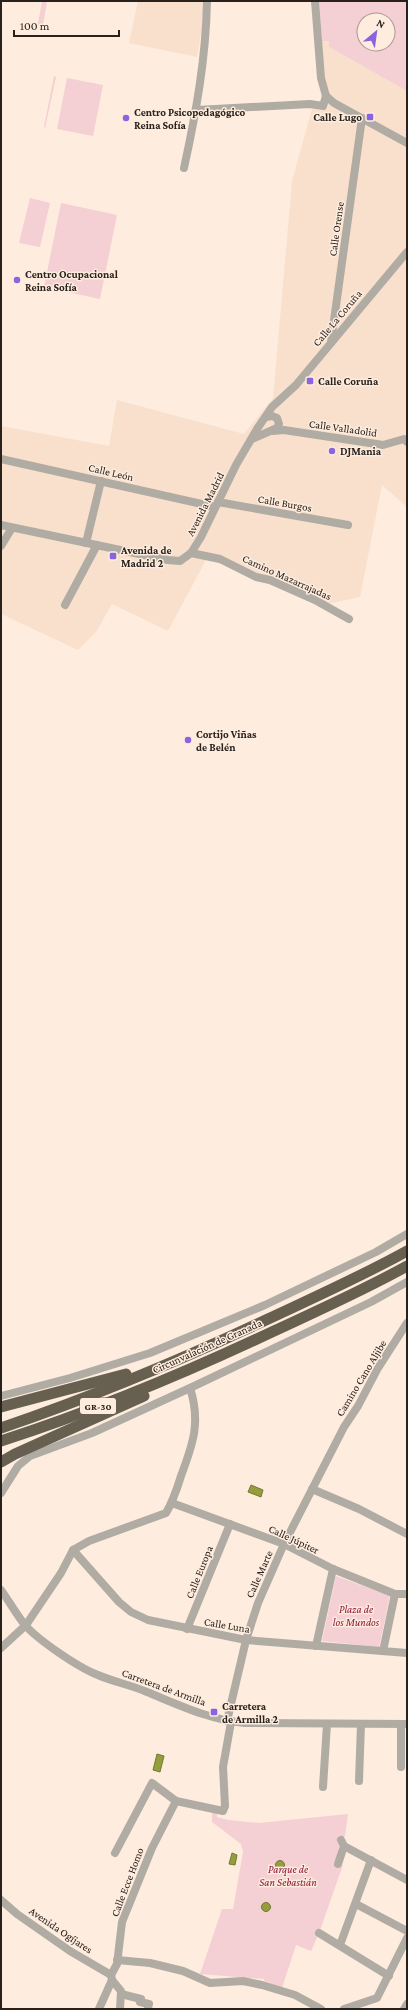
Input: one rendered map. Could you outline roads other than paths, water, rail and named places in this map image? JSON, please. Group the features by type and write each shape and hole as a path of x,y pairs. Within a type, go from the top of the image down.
{"highway":[{"name":"Circunvalación de Granada","path":"1,1428 80,1400 213,1345 311,1300 407,1250"},
{"name":"Circunvalación de Granada","path":"1,1441 119,1398 194,1367 328,1306 407,1266"},
{"path":"1,1462 15,1454 176,1381 194,1367"},
{"path":"1,1407 52,1395 131,1373 153,1370"}],"street":[{"path":"184,168 197,110 207,25 207,1"},
{"path":"197,110 310,104 323,106 326,96 321,78 315,1"},
{"path":"326,96 334,103 407,143"},
{"name":"Calle Orense","path":"331,342 362,118"},
{"name":"Calle La Coruña","path":"265,418 272,407 284,398 407,252"},
{"name":"Calle La Coruña","path":"277,419 284,398"},
{"path":"251,440 272,431 278,426 277,419 272,416 265,418 264,428 272,431"},
{"name":"Avenida Madrid","path":"1,525 168,560 180,561 191,553 251,440 265,418"},
{"name":"Calle Valladolid","path":"277,419 285,426 298,432"},
{"name":"Calle Valladolid","path":"272,431 298,432 384,445 406,438"},
{"name":"Calle León","path":"1,459 217,505"},
{"path":"86,543 100,481"},
{"name":"Calle Burgos","path":"217,505 348,525"},
{"path":"1,546 12,528"},
{"path":"66,605 96,545"},
{"name":"Camino Mazarrajadas","path":"191,553 220,559 256,578 270,580 315,600 349,619"},
{"path":"1,1396 70,1378 150,1353 265,1305 376,1252 407,1234"},
{"path":"1,1494 18,1466 30,1456 92,1433 190,1388 371,1302 407,1282"},
{"name":"Camino Cano Aljibe","path":"335,1444 378,1368 407,1323"},
{"path":"1,1648 26,1625 61,1573 73,1550 88,1541 166,1513 172,1503 194,1441 195,1408 190,1388"},
{"name":"Calle Marte","path":"176,1801 223,1811 225,1806 223,1767 229,1721 246,1640 258,1603 284,1544 335,1444"},
{"path":"312,1489 359,1508 407,1534"},
{"name":"Calle Júpiter","path":"172,1503 284,1544 333,1569 396,1594 407,1594"},
{"name":"Calle Europa","path":"187,1629 230,1524"},
{"name":"Calle Luna","path":"73,1550 119,1602 131,1612 148,1620 246,1640 383,1650 407,1654"},
{"path":"316,1646 333,1569"},
{"name":"Carretera de Armilla","path":"1,1590 26,1625 36,1635 84,1669 98,1676 133,1686 191,1711 229,1721 327,1724 404,1724 401,1767"},
{"path":"383,1650 396,1594"},
{"path":"323,1787 327,1724"},
{"path":"359,1781 361,1724"},
{"path":"115,1853 152,1783 176,1801"},
{"name":"Calle Ecce Homo","path":"99,2009 118,1964 122,1922 152,1848 176,1801"},
{"path":"338,1864 343,1843 407,1880"},
{"path":"340,1945 371,1860"},
{"name":"Avenida Ogíjares","path":"1,1900 17,1914 112,1978"},
{"path":"356,1904 407,1931"},
{"path":"319,1933 389,1976"},
{"path":"344,2009 377,1998 407,1938"},
{"path":"118,1960 150,1964 183,1971 210,1983 243,1981 262,1985 295,1995 321,2009"},
{"path":"112,1978 121,1991 120,2009"},
{"path":"121,1994 141,1999 140,2002 149,2004 148,2008"},
{"path":"404,2009 407,2004"}],"place":[{"name":"Calle Lugo","path":"370,117"},
{"name":"Centro Psicopedagógico Reina Sofía","path":"126,118"},
{"name":"Centro Ocupacional Reina Sofía","path":"17,280"},
{"name":"Calle Coruña","path":"310,381"},
{"name":"DJMania","path":"332,451"},
{"name":"Avenida de Madrid 2","path":"113,556"},
{"name":"Cortijo Viñas de Belén","path":"188,740"},
{"name":"Carretera de Armilla 2","path":"214,1712"}],"park label":[{"name":"Plaza de los Mundos","path":"356,1615"},
{"name":"Parque de San Sebastián","path":"288,1875"}]}
